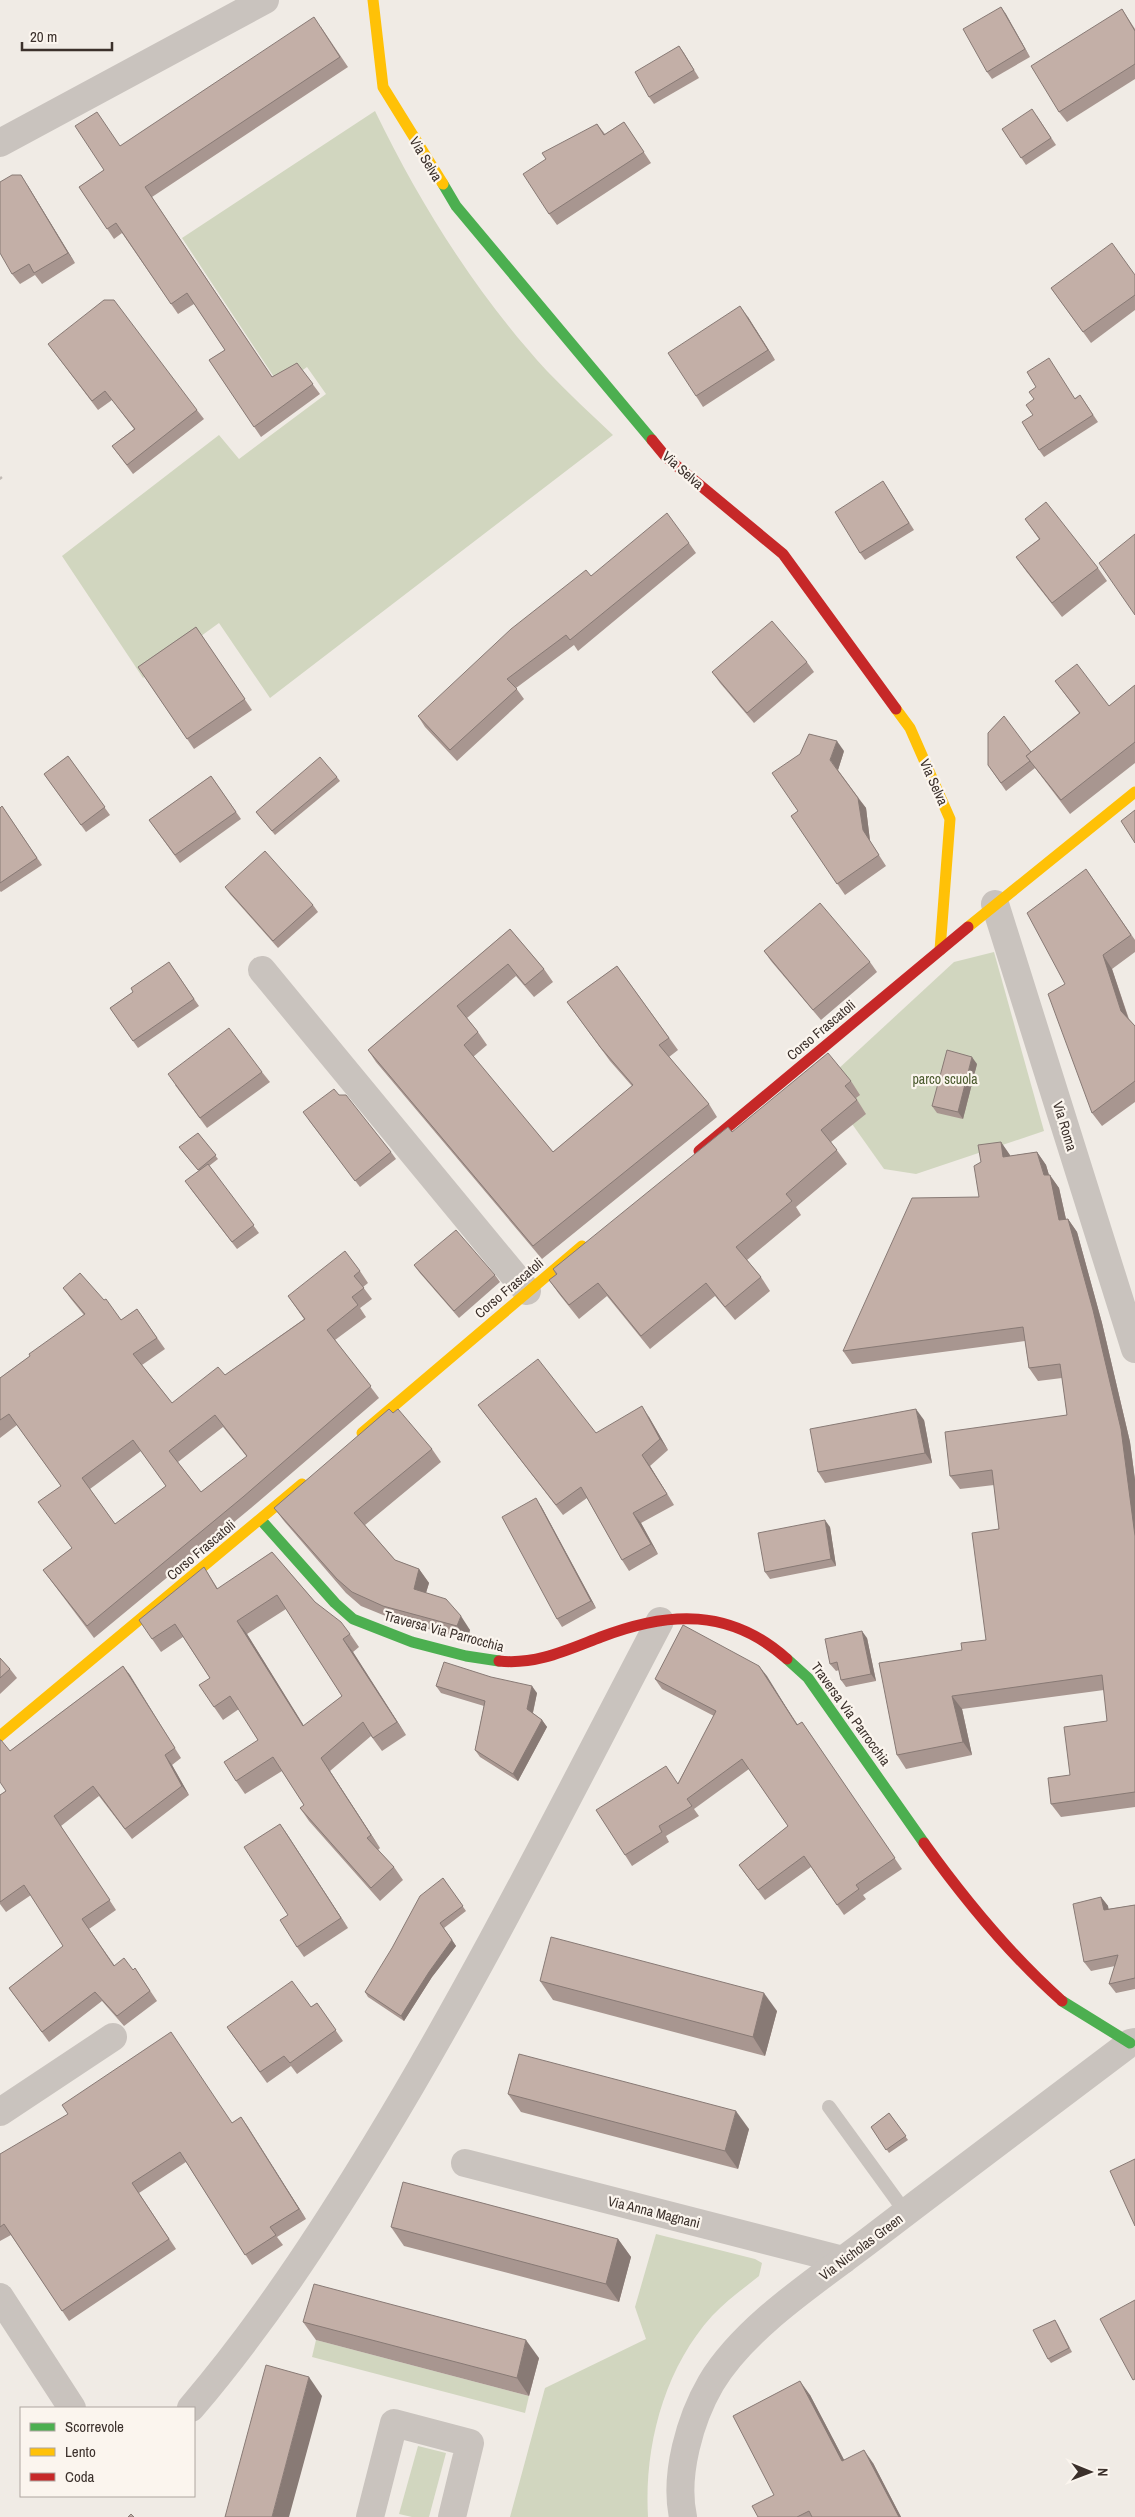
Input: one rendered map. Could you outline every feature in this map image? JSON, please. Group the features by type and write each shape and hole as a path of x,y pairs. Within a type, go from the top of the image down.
{"street":[{"path":"0,143 265,0"},
{"name":"Via Selva","path":"373,0 383,87 456,206 666,457 783,554 910,728 950,819 940,950"},
{"name":"Corso Frascatoli","path":"688,1160 995,904 1135,792"},
{"name":"Via Roma","path":"995,904 1135,1349"},
{"path":"262,970 527,1291"},
{"name":"Corso Frascatoli","path":"350,1444 527,1291 588,1241"},
{"name":"Corso Frascatoli","path":"0,1736 313,1475"},
{"name":"Traversa Via Parrocchia","path":"261,1520 283,1541 338,1608 355,1620 404,1639 486,1661 506,1663 533,1661 612,1634 660,1621 697,1616 724,1621 749,1632 790,1660 808,1678 954,1885 1007,1948 1037,1979 1068,2006 1133,2042"},
{"path":"191,2407 232,2359 296,2270 407,2093 475,1972 660,1621"},
{"path":"0,2112 113,2037"},
{"name":"Via Nicholas Green","path":"683,2517 680,2502 687,2437 712,2382 748,2336 843,2260 1133,2042"},
{"name":"Via Anna Magnani","path":"465,2163 843,2260"},
{"path":"0,2297 71,2407"},
{"path":"370,2517 394,2423 470,2443 452,2517"}],"lane":[{"path":"829,2107 906,2212"}],"path":[{"path":"0,477 3,481"}],"green space":[{"path":"375,111 411,180 474,280 521,342 547,371 613,435 270,698 219,623 143,678 62,556 219,435 239,459 326,394 307,367 280,386 182,238"},
{"name":"parco scuola","path":"994,952 1044,1131 916,1174 884,1169 823,1083 954,962"},
{"path":"656,2234 755,2259 762,2263 759,2276 717,2311 695,2337 681,2360 670,2384 660,2410 654,2436 648,2490 648,2517 510,2517 545,2388 646,2339 635,2307"},
{"path":"316,2340 529,2396 525,2413 312,2357"},
{"path":"418,2446 446,2453 429,2517 412,2517 399,2514"}],"building":[{"path":"1001,7 1025,49 987,72 963,29"},
{"path":"1122,9 1135,31 1135,64 1059,112 1031,66"},
{"path":"314,17 340,57 145,187 272,377 297,363 313,384 254,427 209,360 225,350 187,293 171,304 116,223 107,229 79,187 104,170 75,126 97,112 120,146"},
{"path":"679,46 694,70 649,97 635,72"},
{"path":"1032,109 1051,138 1021,158 1002,129"},
{"path":"624,122 644,152 549,214 523,174 546,159 542,153 597,124 604,135"},
{"path":"12,175 21,175 68,253 34,273 29,264 12,274 0,253 0,182"},
{"path":"1112,243 1135,275 1135,295 1083,332 1051,288"},
{"path":"104,300 114,300 197,410 127,465 112,446 135,429 105,391 92,401 48,344"},
{"path":"740,306 768,350 696,396 668,353"},
{"path":"1049,358 1075,399 1080,395 1093,415 1039,450 1022,422 1033,415 1026,405 1034,399 1029,392 1036,387 1027,372"},
{"path":"883,481 909,523 860,553 835,512"},
{"path":"1046,502 1098,568 1052,603 1016,557 1040,539 1025,519"},
{"path":"667,513 689,543 570,640 566,635 507,679 517,689 450,750 418,716 511,629 586,570 591,576"},
{"path":"1135,534 1135,615 1099,563"},
{"path":"772,621 807,662 747,713 712,672"},
{"path":"196,627 245,699 187,739 138,667"},
{"path":"1077,664 1109,706 1135,685 1135,742 1061,800 1026,756 1080,713 1055,681"},
{"path":"1004,716 1031,752 1026,756 1030,761 1001,783 988,765 988,733"},
{"path":"809,734 837,741 830,760 858,798 863,830 879,855 837,884 791,816 798,811 772,773 800,754"},
{"path":"68,756 105,807 81,825 44,774"},
{"path":"320,757 337,777 272,831 256,812"},
{"path":"211,776 236,812 175,855 149,820"},
{"path":"2,806 37,858 0,883 0,808"},
{"path":"1135,810 1135,843 1121,821"},
{"path":"265,851 313,905 273,941 225,887"},
{"path":"1086,869 1131,935 1103,955 1121,1011 1135,1026 1135,1081 1092,1113 1048,994 1065,984 1027,913"},
{"path":"820,903 870,962 813,1010 764,951"},
{"path":"510,929 544,969 525,985 508,964 457,1006 478,1032 464,1045 553,1152 633,1085 601,1048 567,1002 617,966 669,1038 659,1045 709,1104 533,1246 368,1050"},
{"path":"169,962 194,999 133,1041 110,1008 133,992 131,988"},
{"path":"229,1028 262,1072 200,1118 168,1074"},
{"path":"947,1050 972,1057 958,1112 932,1106"},
{"path":"828,1053 851,1081 845,1086 857,1100 821,1130 837,1150 786,1194 792,1201 736,1247 761,1277 725,1307 706,1283 641,1336 598,1283 569,1305 549,1280 557,1274 553,1269 728,1127 732,1132"},
{"path":"334,1089 339,1095 346,1095 391,1152 355,1181 303,1112"},
{"path":"198,1133 216,1155 198,1170 179,1147"},
{"path":"1001,1142 1003,1157 1037,1152 1044,1175 1050,1175 1059,1220 1068,1219 1093,1310 1121,1429 1135,1536 1135,1792 1051,1804 1048,1778 1070,1775 1064,1727 1107,1721 1102,1675 952,1696 963,1742 897,1755 879,1663 962,1650 961,1643 986,1640 972,1533 999,1529 992,1470 950,1476 945,1432 1067,1415 1060,1364 1029,1368 1023,1327 843,1351 912,1198 979,1197 974,1166 981,1162 978,1145"},
{"path":"208,1164 254,1225 232,1242 185,1181"},
{"path":"456,1230 495,1275 454,1311 414,1265"},
{"path":"345,1251 360,1271 354,1276 364,1288 352,1297 358,1305 327,1330 371,1386 243,1497 87,1626 43,1570 72,1548 38,1502 61,1486 9,1414 0,1420 0,1378 30,1356 29,1354 85,1314 63,1288 80,1273 104,1300 106,1299 121,1320 137,1309 157,1338 133,1354 172,1403 218,1367 225,1375 305,1319 288,1296","holes":["215,1415 247,1456 201,1492 169,1451","133,1440 166,1486 115,1524 82,1478"]},
{"path":"538,1359 596,1433 642,1406 660,1439 642,1455 667,1494 633,1513 651,1544 622,1560 581,1487 556,1505 478,1405"},
{"path":"389,1409 393,1413 398,1409 432,1449 354,1513 395,1560 419,1569 414,1589 446,1599 461,1616 457,1626 383,1606 352,1592 337,1579 274,1508"},
{"path":"916,1409 925,1453 818,1472 810,1429"},
{"path":"536,1498 591,1601 557,1619 502,1517"},
{"path":"825,1520 831,1559 765,1572 758,1533"},
{"path":"272,1552 315,1602 341,1622 350,1634 343,1639 397,1722 373,1738 363,1722 321,1758 371,1835 367,1838 394,1867 371,1888 300,1808 304,1805 273,1757 236,1781 224,1762 258,1740 230,1696 214,1707 199,1685 210,1678 175,1624 152,1639 139,1620 204,1567 217,1589","holes":["277,1595 342,1696 303,1726 237,1621"]},
{"path":"683,1625 759,1666 797,1725 802,1722 895,1858 856,1885 859,1889 837,1905 804,1856 758,1890 739,1865 788,1826 742,1759 687,1799 692,1806 659,1826 662,1832 625,1855 596,1810 666,1766 678,1784 716,1711 655,1679"},
{"path":"862,1631 871,1674 841,1680 837,1662 830,1664 825,1639"},
{"path":"0,1658 10,1669 0,1678"},
{"path":"444,1662 491,1677 532,1686 527,1709 542,1720 513,1774 475,1750 485,1701 436,1686"},
{"path":"123,1666 175,1748 165,1755 182,1786 125,1829 93,1786 54,1816 110,1900 82,1919 114,1966 124,1958 133,1970 135,1968 150,1991 117,2016 95,1992 42,2032 9,1988 63,1946 24,1885 0,1902 0,1795 6,1791 0,1782 0,1740 10,1751"},
{"path":"280,1824 341,1918 297,1947 280,1920 288,1915 244,1847"},
{"path":"443,1878 463,1906 440,1923 452,1940 401,2016 365,1992 392,1948 420,1896"},
{"path":"1101,1897 1104,1910 1135,1905 1135,1978 1109,1984 1118,1955 1084,1962 1073,1904"},
{"path":"551,1937 764,1993 753,2037 540,1981"},
{"path":"292,1981 311,2007 317,2003 336,2030 290,2063 284,2056 260,2072 227,2027"},
{"path":"171,2032 232,2123 241,2117 299,2209 270,2227 276,2235 245,2255 180,2152 132,2183 169,2239 62,2311 4,2224 0,2227 0,2154 68,2114 62,2105"},
{"path":"519,2054 736,2111 725,2151 508,2094"},
{"path":"889,2113 906,2136 886,2150 871,2127"},
{"path":"1135,2159 1135,2226 1110,2171"},
{"path":"403,2182 618,2239 606,2284 391,2227"},
{"path":"314,2284 526,2340 517,2378 303,2322"},
{"path":"1135,2300 1135,2379 1133,2380 1100,2319"},
{"path":"1055,2320 1069,2348 1048,2359 1033,2330"},
{"path":"266,2365 309,2377 272,2517 225,2517"},
{"path":"800,2381 842,2461 864,2450 899,2517 812,2517 809,2511 797,2517 758,2517 752,2506 774,2495 733,2416"}],"traffic: fast":[{"path":"443,184 456,206 652,440"},
{"path":"261,1520 335,1603 353,1619 412,1642 466,1656 499,1661"},
{"path":"787,1659 808,1678 924,1843"},
{"path":"1062,2001 1130,2043"}],"traffic: slow":[{"path":"373,0 383,87 443,184"},
{"path":"896,709 910,728 950,819 940,950"},
{"path":"968,927 1135,792"},
{"path":"362,1433 582,1246"},
{"path":"0,1736 302,1484"}],"traffic: jam":[{"path":"652,440 666,457 783,554 896,709"},
{"path":"699,1151 968,927"},
{"path":"499,1661 513,1662 539,1659 626,1628 675,1619 698,1619 721,1623 743,1630 765,1642 787,1659"},
{"path":"924,1843 989,1926 1062,2001"}]}
